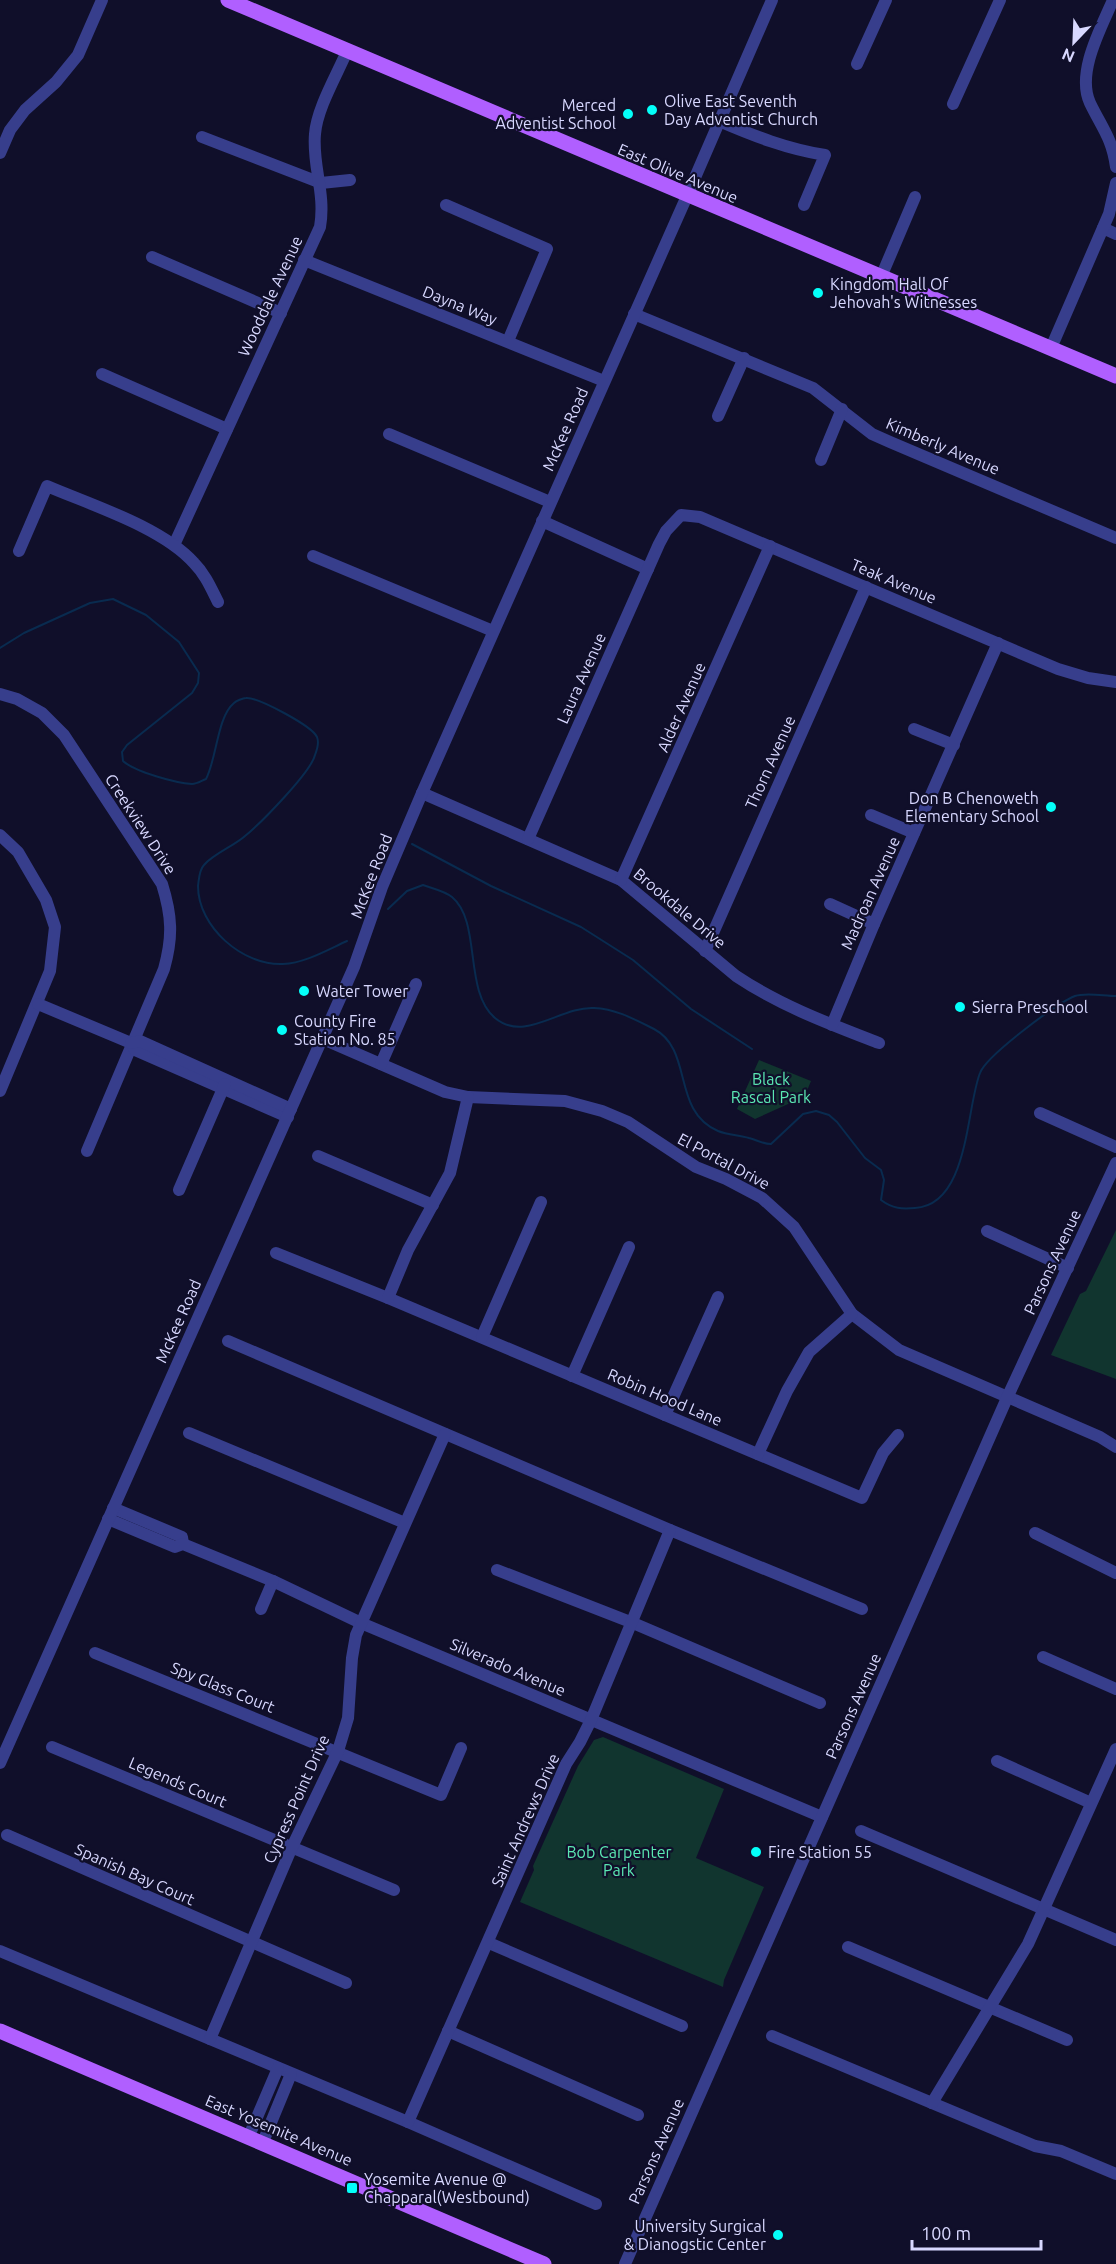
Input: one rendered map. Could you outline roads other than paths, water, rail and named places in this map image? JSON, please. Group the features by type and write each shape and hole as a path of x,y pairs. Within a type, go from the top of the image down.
{"main road":[{"name":"East Olive Avenue","path":"228,0 1116,376"},
{"name":"East Yosemite Avenue","path":"0,2031 544,2264"}],"street":[{"path":"0,153 10,130 25,110 56,82 78,56 102,0"},
{"name":"McKee Road","path":"0,1763 323,1039 354,967 382,887 422,793 772,0"},
{"path":"857,64 886,0"},
{"path":"953,105 1000,0"},
{"path":"1113,0 1091,54 1086,85 1089,100 1112,132 1116,167"},
{"name":"Wooddale Avenue","path":"174,545 320,227 323,210 315,151 315,131 347,51"},
{"path":"718,121 794,150 825,155 804,205"},
{"path":"202,137 321,183 350,180"},
{"path":"1051,348 1109,213 1116,183"},
{"path":"881,277 915,196"},
{"path":"446,205 547,249 508,341"},
{"path":"1103,228 1116,234"},
{"path":"152,257 281,313"},
{"name":"Dayna Way","path":"304,260 604,381"},
{"name":"Kimberly Avenue","path":"634,314 813,388 872,434 1116,538"},
{"path":"718,416 744,358"},
{"path":"102,374 227,429"},
{"path":"821,460 842,409"},
{"path":"389,434 550,502"},
{"path":"19,551 47,486 146,528 174,545 194,562 208,581 218,602"},
{"name":"Teak Avenue","path":"666,531 681,514 700,517 1058,669 1088,678 1113,682"},
{"path":"542,521 648,569"},
{"name":"Laura Avenue","path":"528,839 666,531"},
{"name":"Alder Avenue","path":"621,880 770,546"},
{"path":"313,556 493,631"},
{"name":"Thorn Avenue","path":"705,951 866,587"},
{"name":"Madroan Avenue","path":"832,1025 998,643"},
{"path":"1113,682 1116,668"},
{"name":"Creekview Drive","path":"0,694 17,699 42,713 64,735 162,884 170,910 171,944 164,969 87,1151"},
{"path":"914,729 954,745"},
{"name":"Brookdale Drive","path":"422,793 621,880 736,976 772,999 879,1043"},
{"path":"871,814 914,833"},
{"path":"0,835 18,852 46,900 55,927 50,971 0,1091"},
{"path":"830,904 874,924"},
{"path":"381,1064 416,984"},
{"path":"38,1004 131,1043 135,1050 224,1084 290,1113"},
{"name":"El Portal Drive","path":"323,1039 432,1087 468,1097 565,1101 602,1111 628,1122 696,1167 726,1179 762,1198 794,1227 852,1314 899,1350 1100,1437 1116,1447"},
{"path":"179,1190 224,1084"},
{"path":"388,1298 408,1250 450,1173 468,1097"},
{"path":"1040,1113 1116,1147"},
{"path":"318,1156 433,1206"},
{"name":"Parsons Avenue","path":"625,2264 1007,1398 1116,1164"},
{"path":"482,1338 541,1202"},
{"path":"987,1231 1068,1268"},
{"path":"572,1376 629,1247"},
{"name":"Robin Hood Lane","path":"276,1253 862,1498 883,1453 898,1435"},
{"path":"665,1415 718,1297"},
{"path":"758,1454 787,1391 809,1352 852,1314"},
{"path":"228,1341 670,1530 862,1609"},
{"path":"189,1433 405,1523"},
{"name":"Cypress Point Drive","path":"210,2039 292,1847 338,1751 348,1718 356,1635 445,1434"},
{"name":"Silverado Avenue","path":"111,1513 182,1537 183,1544 273,1581 361,1623 822,1817"},
{"name":"Saint Andrews Drive","path":"408,2122 489,1943 566,1764 591,1720 670,1530"},
{"path":"1035,1533 1116,1573"},
{"path":"497,1570 633,1623 820,1703"},
{"path":"261,1609 273,1581"},
{"name":"Spy Glass Court","path":"95,1653 441,1795 461,1748"},
{"path":"1043,1657 1116,1689"},
{"name":"Legends Court","path":"52,1747 394,1890"},
{"path":"932,2103 1023,1953 1116,1749"},
{"path":"997,1761 1091,1803"},
{"path":"861,1831 1116,1940"},
{"name":"Spanish Bay Court","path":"7,1835 346,1983"},
{"path":"489,1943 682,2026"},
{"path":"848,1947 1067,2040"},
{"path":"0,1951 408,2122 596,2204"},
{"path":"448,2031 638,2115"},
{"path":"772,2036 1035,2146 1061,2151 1116,2174"},
{"path":"256,2139 278,2068"},
{"path":"256,2139 291,2074"}],"waterway":[{"path":"0,648 24,633 90,603 113,599 146,615 179,642 199,673 198,683 192,693 127,745 122,752 123,761 146,773 176,782 192,784 206,779 228,709 243,698 272,707 313,732 318,739 318,746 312,763 305,773 273,809 240,840 202,867 198,886 200,901 214,929 226,941 239,951 268,963 283,964 299,961 347,941"},
{"path":"412,844 491,886 581,927 633,960 691,1009 752,1049"},
{"path":"388,909 407,891 423,885 452,897 461,908 467,923 475,974 485,1006 495,1018 507,1025 518,1027 531,1025 569,1012 594,1008 617,1012 654,1029 666,1039 674,1051 694,1110 703,1122 718,1131 771,1144 803,1114 816,1111 829,1115 865,1158 881,1170 884,1180 881,1200 894,1207 902,1208 915,1208 933,1203 946,1191 956,1173 980,1073 995,1055 1039,1019 1075,996 1090,994 1116,996"}],"place":[{"name":"Olive East Seventh Day Adventist Church","path":"652,110"},
{"name":"Merced Adventist School","path":"628,114"},
{"name":"Kingdom Hall Of Jehovah's Witnesses","path":"818,293"},
{"name":"Don B Chenoweth Elementary School","path":"1051,807"},
{"name":"Water Tower","path":"304,991"},
{"name":"Sierra Preschool","path":"960,1007"},
{"name":"County Fire Station No. 85","path":"282,1030"},
{"name":"Fire Station 55","path":"756,1852"},
{"name":"Yosemite Avenue @ Chapparal(Westbound)","path":"352,2188"},
{"name":"University Surgical & Dianogstic Center","path":"778,2235"}],"park label":[{"name":"Black Rascal Park","path":"771,1088"},
{"name":"Bob Carpenter Park","path":"619,1861"}]}
